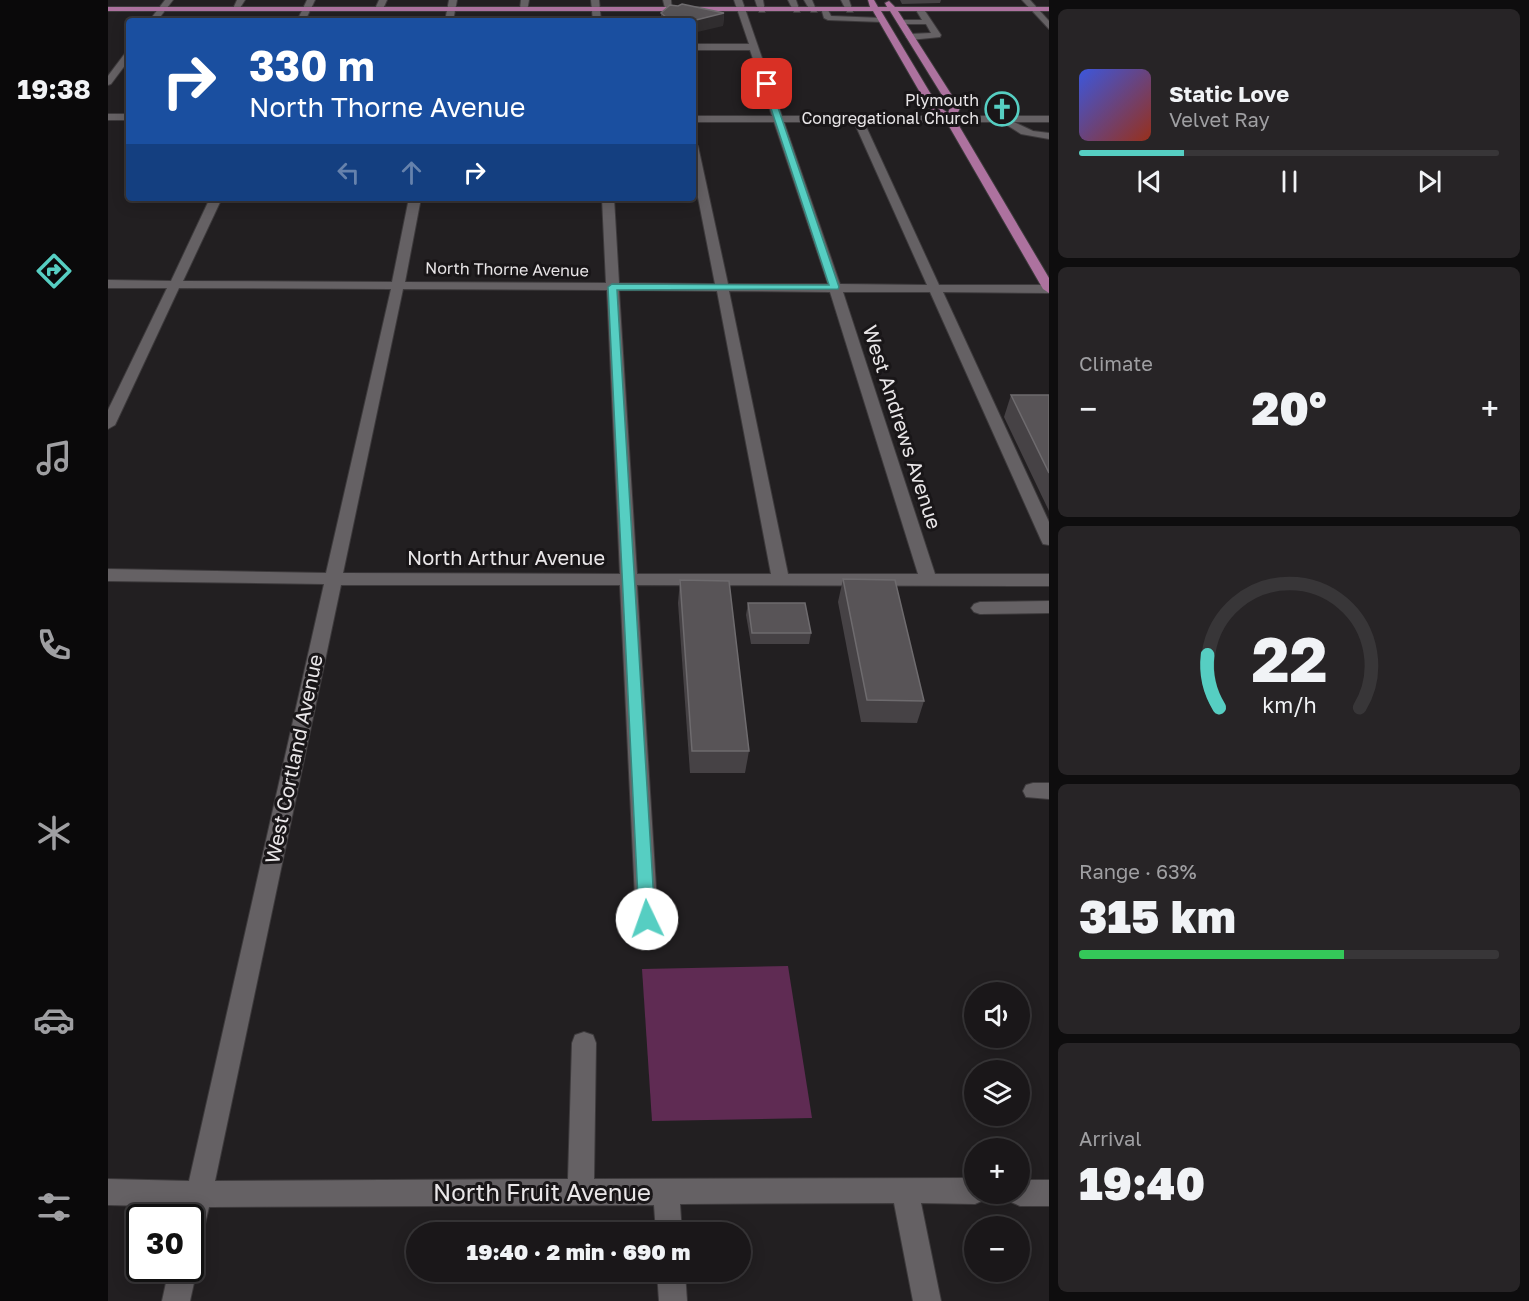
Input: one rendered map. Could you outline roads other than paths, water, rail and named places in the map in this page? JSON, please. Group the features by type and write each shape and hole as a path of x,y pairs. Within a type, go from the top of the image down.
{"main road":[{"path":"870,0 934,108 950,119 1049,289"},
{"path":"887,0 955,108 950,119"},
{"path":"108,9 380,9 452,5 524,5 596,10 669,10 740,5 762,10 1049,9"}],"street":[{"path":"155,18 169,0"},
{"path":"235,9 241,0"},
{"path":"302,18 311,0"},
{"path":"380,9 383,0"},
{"path":"595,0 597,18"},
{"path":"667,0 669,10"},
{"path":"759,0 762,10"},
{"path":"792,0 797,10"},
{"path":"808,0 814,10"},
{"path":"844,0 850,10"},
{"path":"1026,0 1049,26"},
{"name":"West Andrews Avenue","path":"740,5 835,287 928,580"},
{"path":"824,10 828,18 882,20"},
{"path":"910,37 937,35 920,10"},
{"path":"901,22 929,22"},
{"path":"696,38 752,42"},
{"path":"696,47 752,42"},
{"path":"108,82 126,58"},
{"path":"108,117 126,117"},
{"path":"696,119 1049,119"},
{"path":"1004,119 1014,128 1032,136 1049,136"},
{"path":"858,120 1049,540"},
{"path":"696,160 780,579"},
{"path":"108,425 215,201"},
{"name":"West Cortland Avenue","path":"197,1204 414,201"},
{"path":"608,201 647,919"},
{"name":"North Thorne Avenue","path":"108,284 1049,289"},
{"name":"North Arthur Avenue","path":"108,575 333,579 1049,580"},
{"path":"980,608 1049,607"},
{"path":"581,1193 584,1042"},
{"path":"905,1190 927,1301"},
{"name":"North Fruit Avenue","path":"108,1192 199,1194 964,1191"},
{"path":"1030,1192 1049,1193"},
{"path":"666,1193 668,1222"},
{"path":"176,1301 180,1282"},
{"path":"672,1282 673,1301"}],"place":[{"name":"Plymouth Congregational Church","path":"1002,109"}]}
